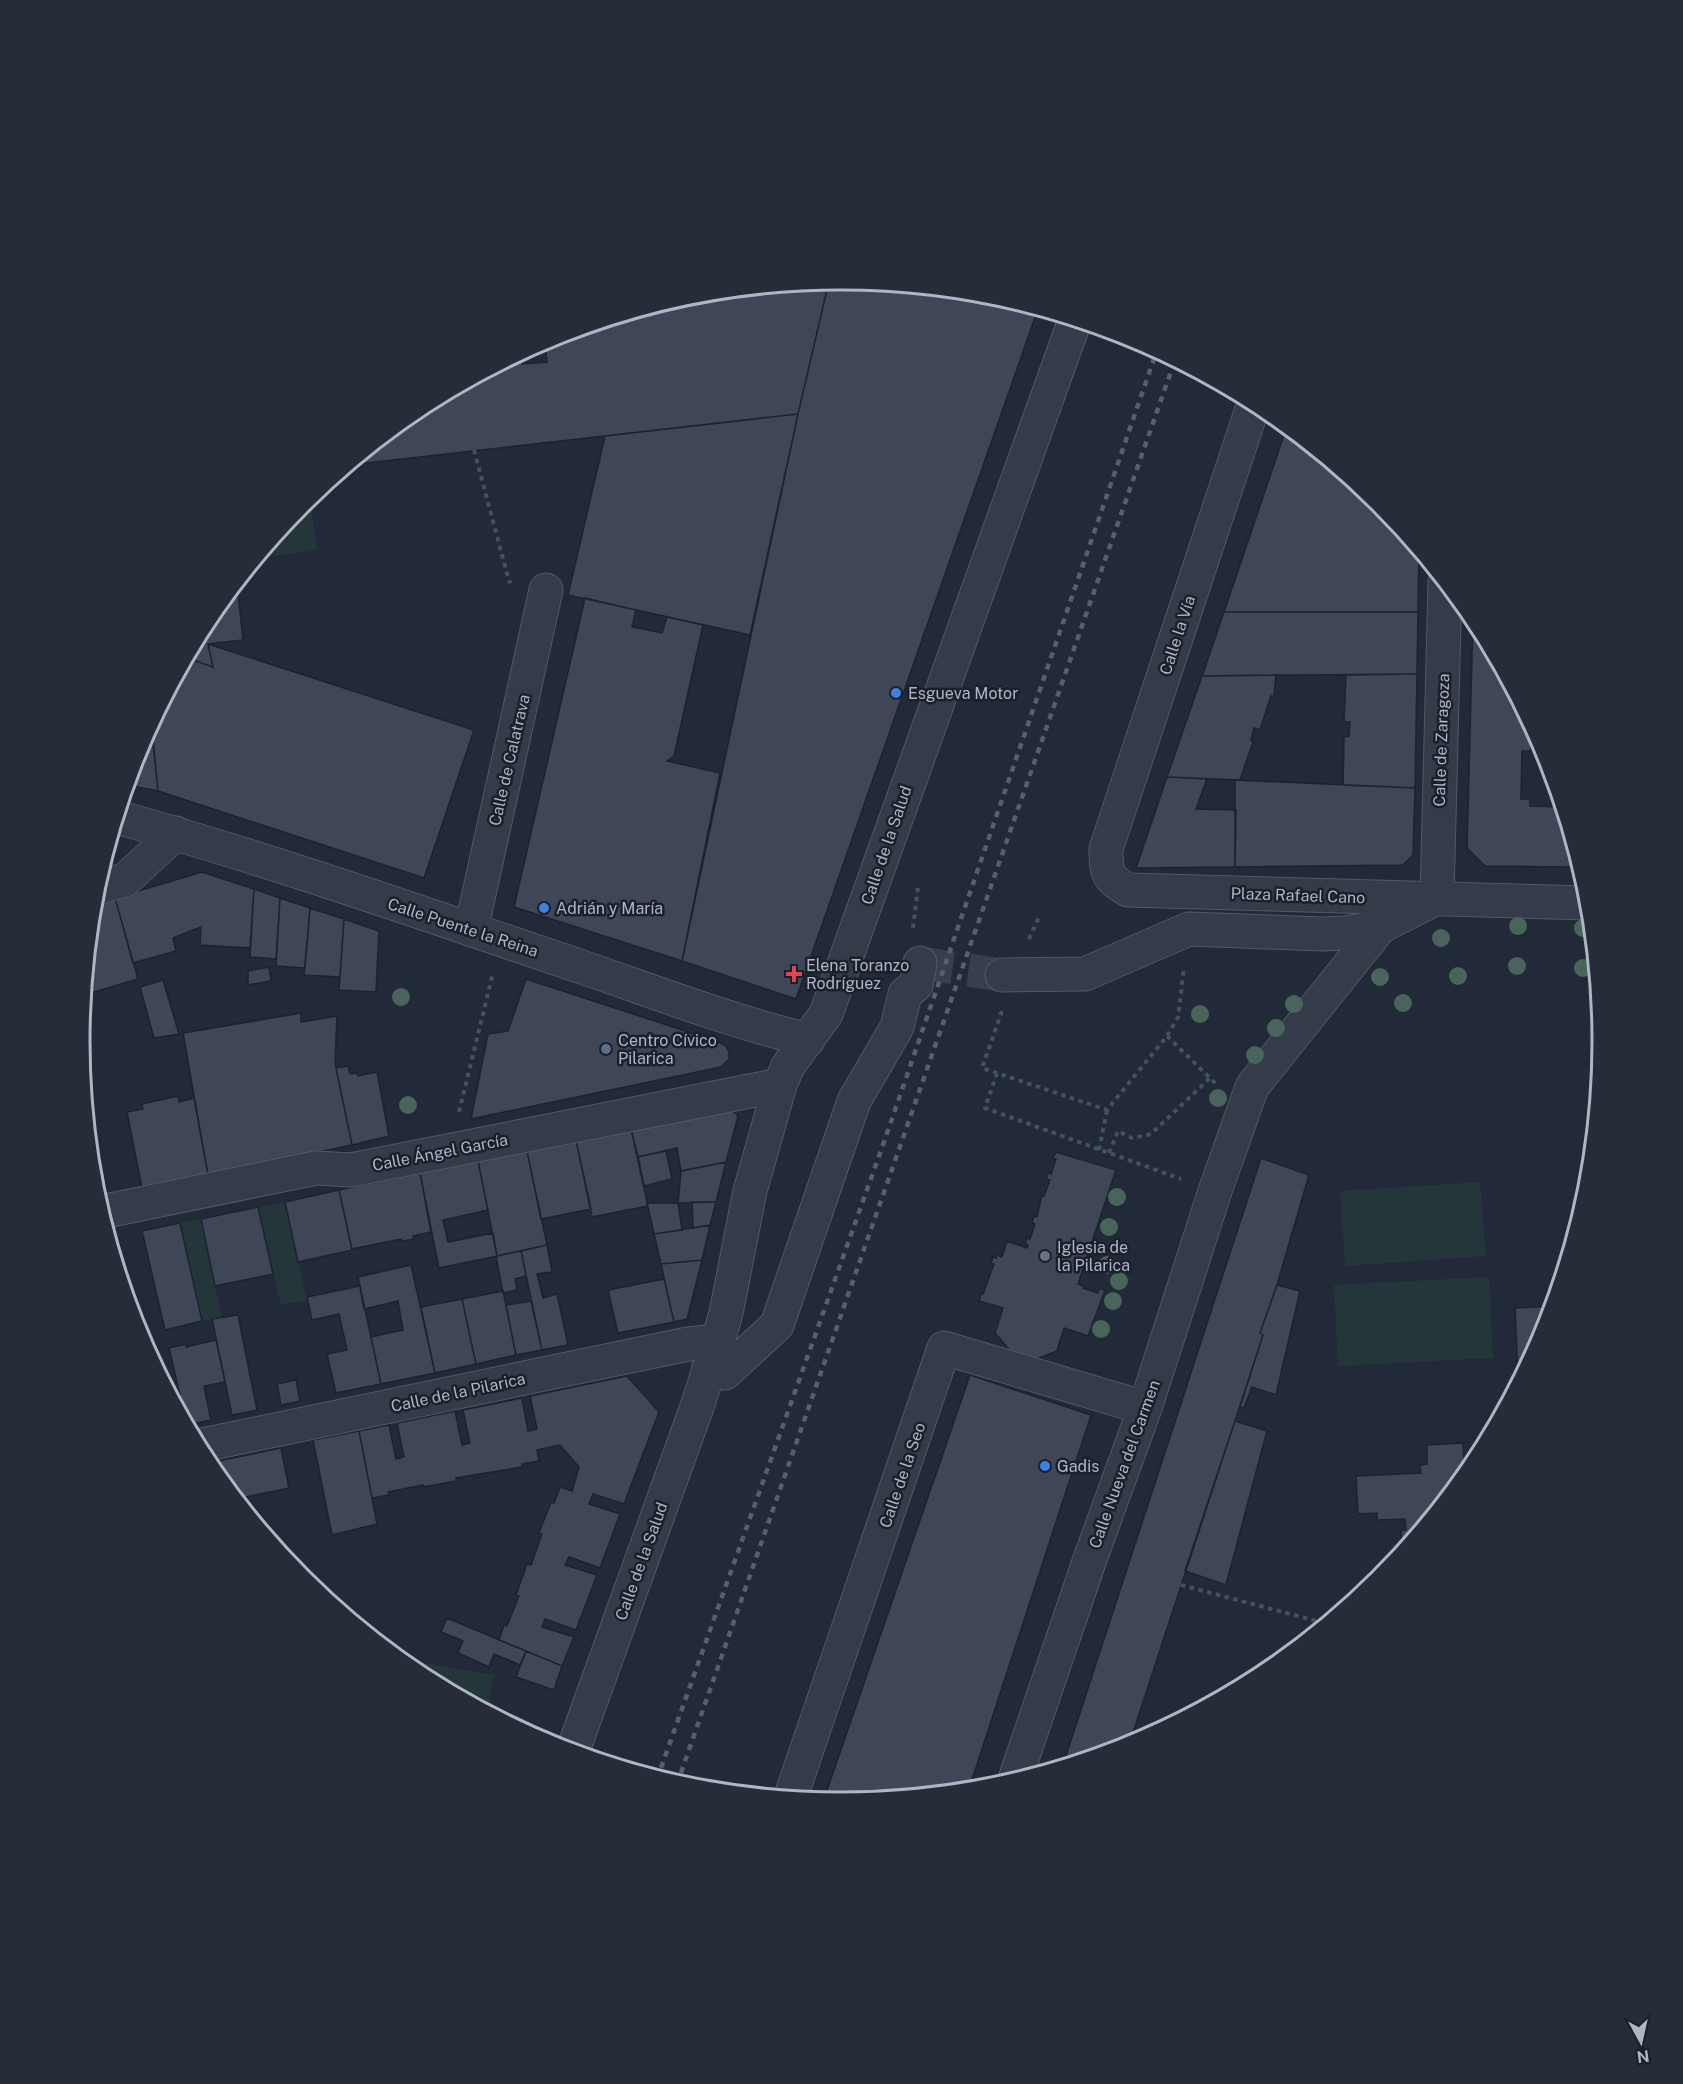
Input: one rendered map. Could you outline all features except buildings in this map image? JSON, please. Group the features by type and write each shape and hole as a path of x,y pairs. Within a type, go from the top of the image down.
{"street":[{"name":"Calle de la Salud","path":"575,1744 698,1404 726,1313 750,1191 780,1085 788,1066 826,1014 1073,327"},
{"name":"Calle la Vía","path":"1106,868 1106,849 1251,412"},
{"name":"Calle de Zaragoza","path":"1437,898 1445,594"},
{"name":"Calle de Calatrava","path":"471,930 544,602"},
{"name":"Calle Puente la Reina","path":"124,819 176,833 757,1027 808,1040"},
{"path":"106,885 125,880 176,833"},
{"name":"Plaza Rafael Cano","path":"1106,868 1112,881 1128,890 1437,898"},
{"name":"Plaza Rafael Cano","path":"1002,975 1085,974 1190,929 1322,934 1380,927 1437,898"},
{"path":"1437,898 1580,903"},
{"name":"Plaza Rafael Cano","path":"1231,1145 1252,1087 1380,927"},
{"path":"713,1355 725,1373 777,1325 854,1101 897,1027 905,994 916,985 920,963"},
{"name":"Calle Ángel García","path":"109,1210 316,1168 351,1170 780,1085"},
{"name":"Calle Nueva del Carmen","path":"1017,1772 1090,1559 1145,1408 1231,1145"},
{"name":"Calle de la Pilarica","path":"207,1444 688,1344 713,1355"},
{"name":"Calle de la Seo","path":"792,1792 944,1348 1145,1408"}],"path":[{"path":"474,450 509,581 544,602"},
{"path":"1099,1150 1107,1110 1167,1036 1178,1017 1190,929"},
{"path":"451,1151 495,969"},
{"path":"1002,1010 982,1068 1107,1110"},
{"path":"1167,1036 1223,1090"},
{"path":"998,1072 985,1108 1161,1172"},
{"path":"1109,1153 1118,1131 1132,1138 1151,1134 1210,1078"},
{"path":"1181,1586 1319,1622"}],"shaded area":[{"path":"312,509 317,550 268,557"},
{"path":"1480,1182 1486,1256 1345,1266 1340,1191"},
{"path":"285,1202 307,1300 281,1305 258,1207"},
{"path":"201,1219 222,1318 202,1321 180,1223"},
{"path":"1489,1277 1493,1358 1338,1366 1334,1285"},
{"path":"416,1662 494,1675 488,1705"}],"tunnel":[{"path":"920,963 1002,975"}],"railway":[{"path":"660,1771 884,1142 1154,359"},
{"path":"680,1776 1172,367"}],"place":[{"name":"Esgueva Motor","path":"896,693"},
{"name":"Adrián y María","path":"544,908"},
{"name":"Elena Toranzo Rodríguez","path":"794,974"},
{"name":"Centro Cívico Pilarica","path":"606,1049"},
{"name":"Iglesia de la Pilarica","path":"1045,1256"},
{"name":"Gadis","path":"1045,1466"}]}
